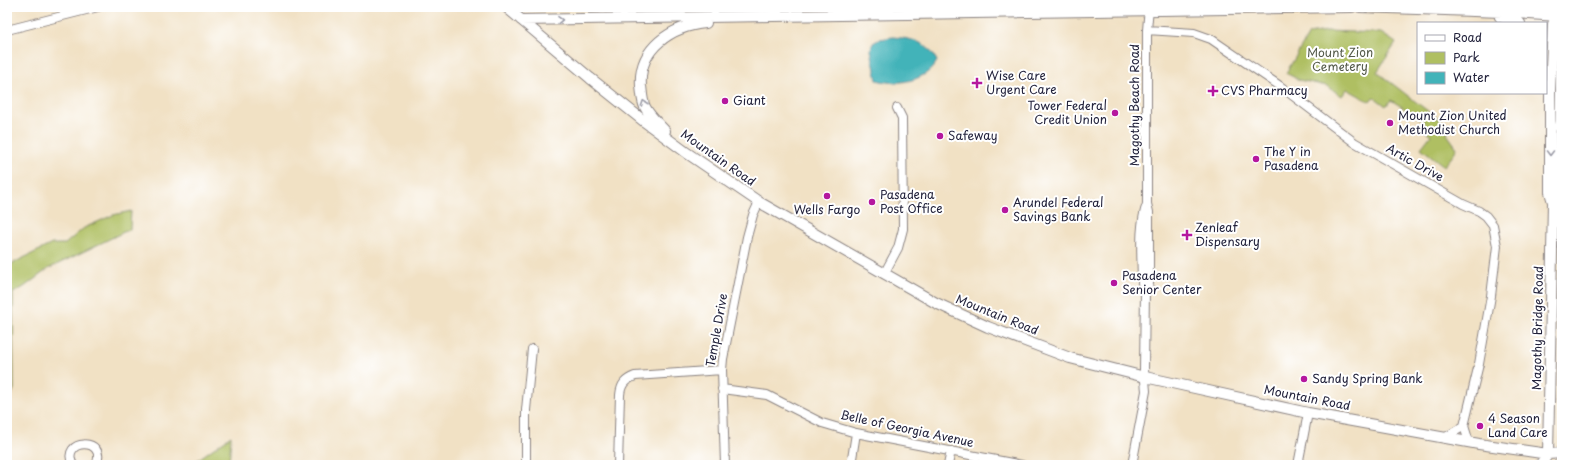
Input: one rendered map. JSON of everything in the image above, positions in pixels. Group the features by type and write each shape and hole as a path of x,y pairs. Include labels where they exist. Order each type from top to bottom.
{"main road":[{"name":"Mountain Road","path":"506,7 645,122 688,154 759,202 936,304 1005,334 1070,358 1145,377 1308,413 1468,442 1548,454 1562,453"},
{"path":"521,20 1148,8 1352,7"},
{"path":"1360,7 1559,13"},
{"path":"1454,10 1500,17 1517,22"},
{"name":"Magothy Bridge Road","path":"1548,454 1553,202 1550,192 1550,90 1553,24 1559,13"},
{"name":"Magothy Bridge Road","path":"1553,202 1558,193 1561,123 1562,24 1559,13"},
{"path":"688,154 652,117 644,106 641,83 642,72 651,50 660,40 672,32 684,27 699,24 781,16"},
{"path":"1547,64 1550,90"},
{"path":"1540,465 1548,454"}],"street":[{"path":"7,30 98,7"},
{"name":"Magothy Beach Road","path":"1132,465 1146,391 1144,370 1145,289 1142,283 1142,236 1144,212 1147,204 1148,8"},
{"name":"Artic Drive","path":"1147,30 1194,33 1210,40 1280,86 1354,142 1486,216 1493,225 1497,253 1491,296 1464,426 1468,442"},
{"path":"884,274 898,248 903,229 902,118 897,108"},
{"name":"Temple Drive","path":"724,465 722,370 740,273 753,215 759,202"},
{"path":"526,465 526,410 532,349"},
{"path":"618,465 620,395 621,386 626,380 635,376 722,370"},
{"name":"Belle of Georgia Avenue","path":"722,390 768,395 822,422 856,433 1022,465"},
{"path":"1298,465 1308,413"},
{"path":"1446,438 1464,426"},
{"path":"851,465 856,433"},
{"path":"73,465 70,458 76,446 89,444 96,450 98,459 96,465"},
{"path":"948,465 951,451"}],"green space":[{"name":"Mount Zion Cemetery","path":"1326,31 1381,33 1396,43 1377,72 1450,128 1447,134 1457,148 1444,166 1421,148 1431,135 1421,127 1424,121 1391,100 1386,106 1374,97 1370,102 1347,89 1342,96 1327,86 1299,80 1286,73 1309,34"},
{"path":"131,211 130,229 48,269 24,287 13,293 14,389 7,406 7,266 52,244 65,244 84,228 113,215"},
{"path":"231,436 229,465 190,465"}],"water":[{"path":"893,37 919,42 929,49 937,61 926,73 911,80 902,82 885,82 877,80 871,50 873,43 880,39"}],"place":[{"name":"Wise Care Urgent Care","path":"977,83"},
{"name":"CVS Pharmacy","path":"1213,91"},
{"name":"Giant","path":"725,101"},
{"name":"Tower Federal Credit Union","path":"1115,113"},
{"name":"Mount Zion United Methodist Church","path":"1390,123"},
{"name":"Safeway","path":"940,136"},
{"name":"The Y in Pasadena","path":"1256,159"},
{"name":"Wells Fargo","path":"827,196"},
{"name":"Pasadena Post Office","path":"872,202"},
{"name":"Arundel Federal Savings Bank","path":"1005,210"},
{"name":"Zenleaf Dispensary","path":"1187,235"},
{"name":"Pasadena Senior Center","path":"1114,283"},
{"name":"Sandy Spring Bank","path":"1304,379"},
{"name":"4 Season Land Care","path":"1480,426"}]}
